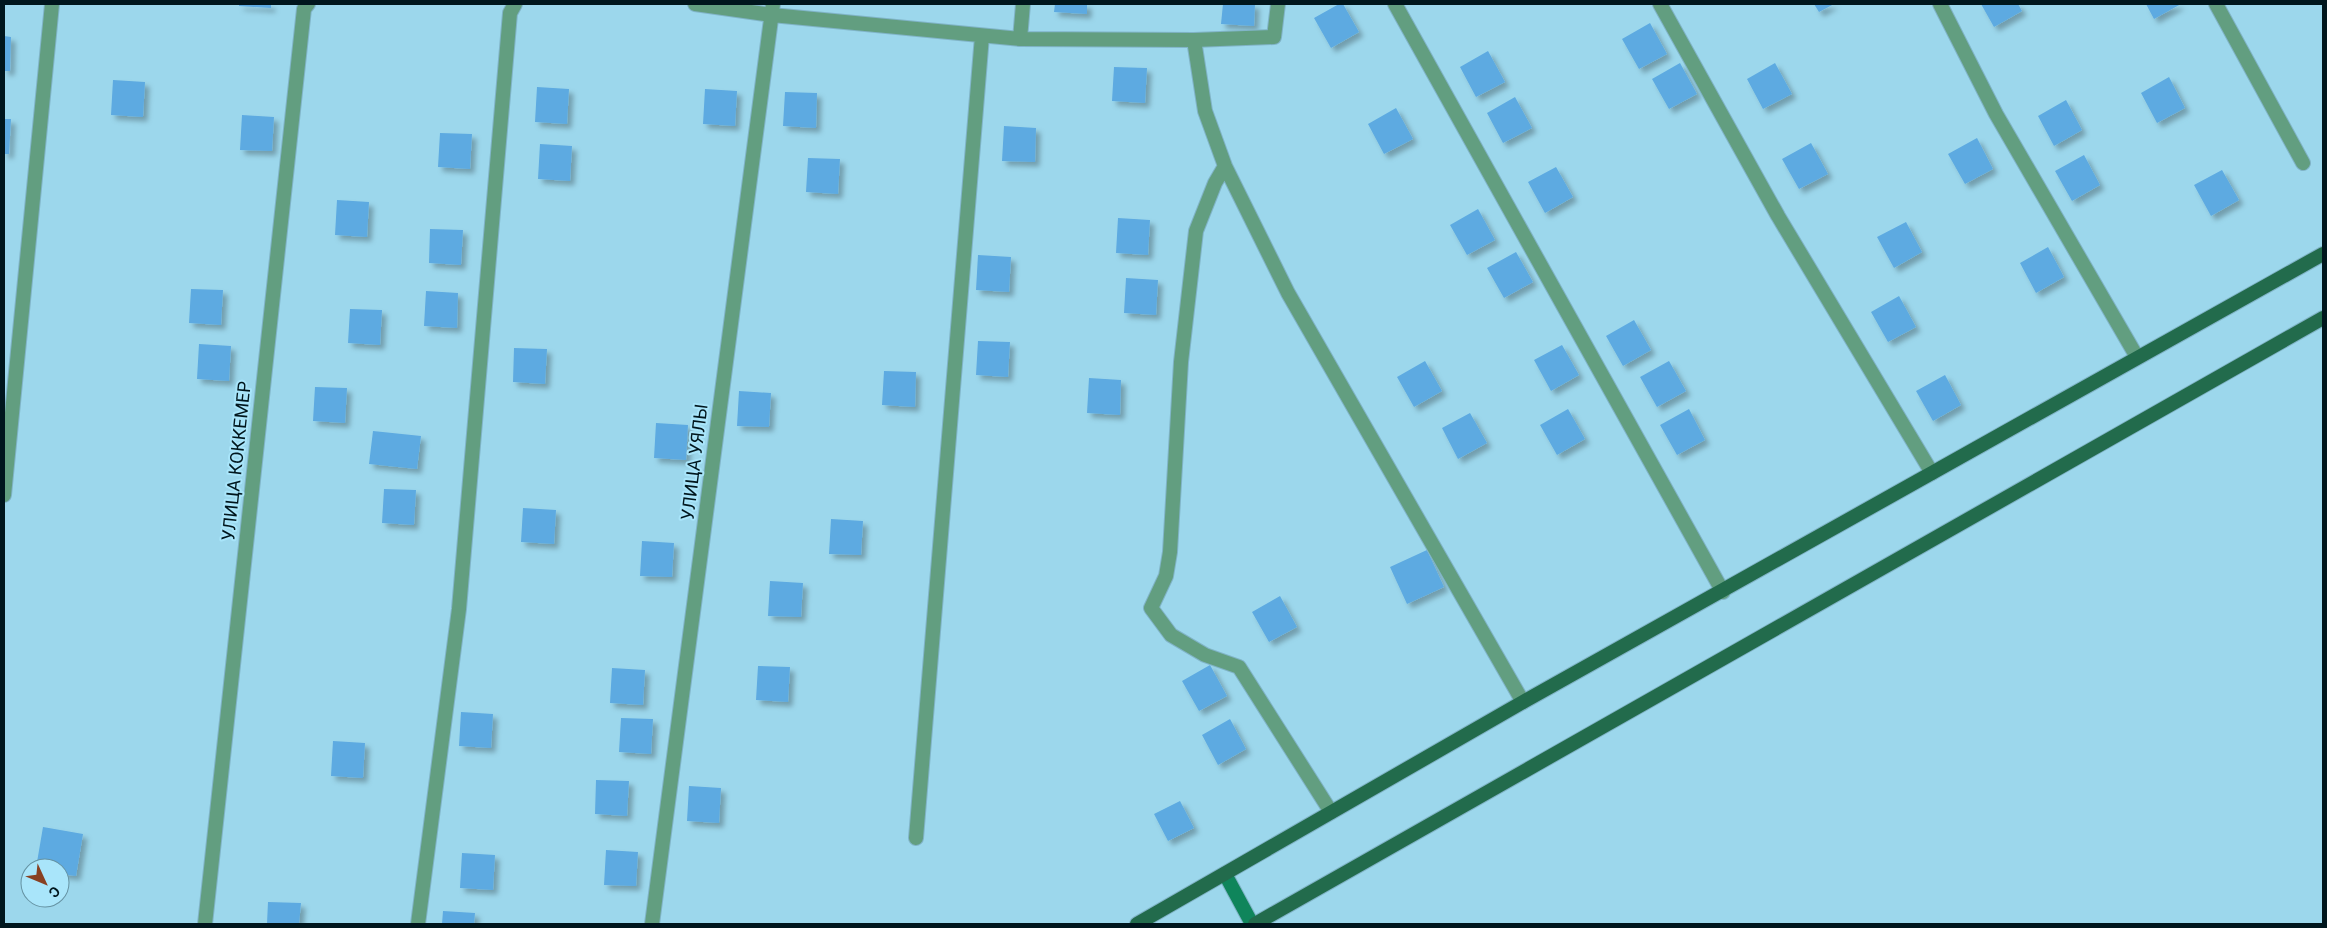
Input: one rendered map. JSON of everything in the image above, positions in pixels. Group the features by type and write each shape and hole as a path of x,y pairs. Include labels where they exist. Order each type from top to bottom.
{"main road":[{"path":"1137,924 1523,702 1723,592 2136,357 2323,254"},
{"path":"1225,874 1253,924 2323,318"}],"street":[{"path":"4,494 52,4"},
{"name":"УЛИЦА КОККЕМЕР","path":"205,924 304,9 308,4"},
{"path":"418,924 459,609 510,12 515,4"},
{"path":"696,4 772,9 982,36 1020,39 1194,40 1274,37 1278,4"},
{"path":"1020,39 1023,4"},
{"path":"1395,4 1723,592"},
{"path":"1660,4 1778,216 1932,473"},
{"path":"1940,4 1996,114 2136,357"},
{"path":"2216,4 2303,163"},
{"name":"УЛИЦА УЯЛЫ","path":"652,924 772,9"},
{"path":"916,838 982,36"},
{"path":"1194,40 1205,111 1225,166 1288,292 1523,702"},
{"path":"1225,166 1215,183 1196,230 1181,362 1170,552 1166,576 1151,608 1171,635 1205,655 1239,668 1331,812"}],"building":[{"path":"239,4 271,4 271,8 239,6"},
{"path":"1055,4 1087,4 1087,14 1054,12"},
{"path":"1223,4 1255,4 1254,26 1221,24"},
{"path":"1339,4 1343,4 1359,32 1331,48 1314,18"},
{"path":"1814,4 1834,4 1819,12"},
{"path":"1981,4 2018,4 2022,11 1994,27"},
{"path":"2146,4 2181,4 2154,19"},
{"path":"1650,23 1667,54 1639,69 1622,39"},
{"path":"4,36 11,37 10,71 4,71"},
{"path":"1488,51 1505,82 1476,97 1460,67"},
{"path":"1680,63 1697,94 1669,109 1652,79"},
{"path":"1775,63 1792,94 1763,109 1747,79"},
{"path":"1114,67 1147,68 1145,103 1112,101"},
{"path":"2169,77 2185,108 2157,123 2141,93"},
{"path":"113,80 145,82 143,117 111,115"},
{"path":"537,87 569,89 567,124 535,122"},
{"path":"705,89 737,91 735,126 703,124"},
{"path":"785,92 817,93 816,128 783,126"},
{"path":"1515,97 1532,128 1503,143 1487,113"},
{"path":"2066,100 2082,130 2054,146 2038,116"},
{"path":"1396,108 1413,139 1384,154 1368,124"},
{"path":"242,115 274,117 272,151 240,150"},
{"path":"4,119 11,119 9,154 4,154"},
{"path":"1004,126 1036,128 1035,162 1002,161"},
{"path":"440,133 472,134 470,169 438,167"},
{"path":"1977,138 1993,169 1965,184 1948,154"},
{"path":"1811,143 1828,174 1799,189 1782,159"},
{"path":"540,144 572,146 570,181 538,179"},
{"path":"2084,155 2100,185 2072,201 2055,171"},
{"path":"808,158 840,159 838,194 806,192"},
{"path":"1556,167 1573,197 1545,213 1528,182"},
{"path":"2222,170 2239,200 2211,216 2194,185"},
{"path":"337,200 369,202 367,237 335,235"},
{"path":"1478,209 1495,240 1467,255 1450,225"},
{"path":"1118,218 1150,220 1148,255 1116,253"},
{"path":"1906,222 1922,252 1894,268 1877,237"},
{"path":"430,229 463,230 461,265 429,263"},
{"path":"2048,247 2064,277 2036,293 2020,263"},
{"path":"1516,252 1533,282 1504,298 1487,268"},
{"path":"978,255 1011,257 1009,292 976,290"},
{"path":"1126,278 1158,280 1156,315 1124,313"},
{"path":"191,289 223,290 221,325 189,323"},
{"path":"426,291 458,293 457,328 424,326"},
{"path":"1899,296 1916,327 1888,342 1871,312"},
{"path":"350,309 382,310 380,345 348,343"},
{"path":"1634,320 1651,350 1623,366 1606,336"},
{"path":"978,341 1010,342 1008,377 976,375"},
{"path":"199,344 231,346 229,381 197,379"},
{"path":"1562,345 1579,375 1551,391 1534,360"},
{"path":"514,348 547,349 545,384 513,382"},
{"path":"1425,361 1442,391 1414,407 1397,377"},
{"path":"1669,361 1686,391 1657,407 1640,377"},
{"path":"884,371 916,372 915,407 882,405"},
{"path":"1945,375 1961,405 1933,421 1916,391"},
{"path":"1089,378 1121,380 1120,415 1087,413"},
{"path":"315,387 347,388 345,423 313,421"},
{"path":"739,391 771,393 769,427 737,426"},
{"path":"1568,409 1585,439 1557,455 1540,425"},
{"path":"1689,409 1705,440 1677,455 1660,425"},
{"path":"1470,413 1487,443 1458,459 1442,428"},
{"path":"656,423 688,425 686,460 654,458"},
{"path":"373,431 421,436 417,469 369,464"},
{"path":"384,489 416,490 414,525 382,523"},
{"path":"523,508 556,510 554,544 521,542"},
{"path":"831,519 863,521 861,555 829,554"},
{"path":"642,541 674,543 672,577 640,576"},
{"path":"1427,550 1444,587 1407,604 1390,567"},
{"path":"770,581 803,583 801,617 768,616"},
{"path":"1280,596 1297,627 1269,642 1252,612"},
{"path":"1210,665 1227,696 1199,711 1182,681"},
{"path":"758,666 790,667 788,702 756,700"},
{"path":"612,668 645,670 643,705 610,703"},
{"path":"461,712 493,714 491,748 459,746"},
{"path":"621,718 653,719 651,754 619,752"},
{"path":"1230,719 1246,749 1218,765 1202,735"},
{"path":"333,741 365,743 363,778 331,776"},
{"path":"596,780 629,781 627,816 595,814"},
{"path":"689,786 721,788 719,823 687,821"},
{"path":"1180,801 1194,828 1168,841 1154,814"},
{"path":"43,827 83,834 76,876 70,875 70,858 38,858"},
{"path":"606,850 638,852 636,886 604,885"},
{"path":"462,853 495,855 493,890 460,888"},
{"path":"268,902 301,903 299,924 267,924"},
{"path":"443,911 475,913 474,924 442,924"}]}
